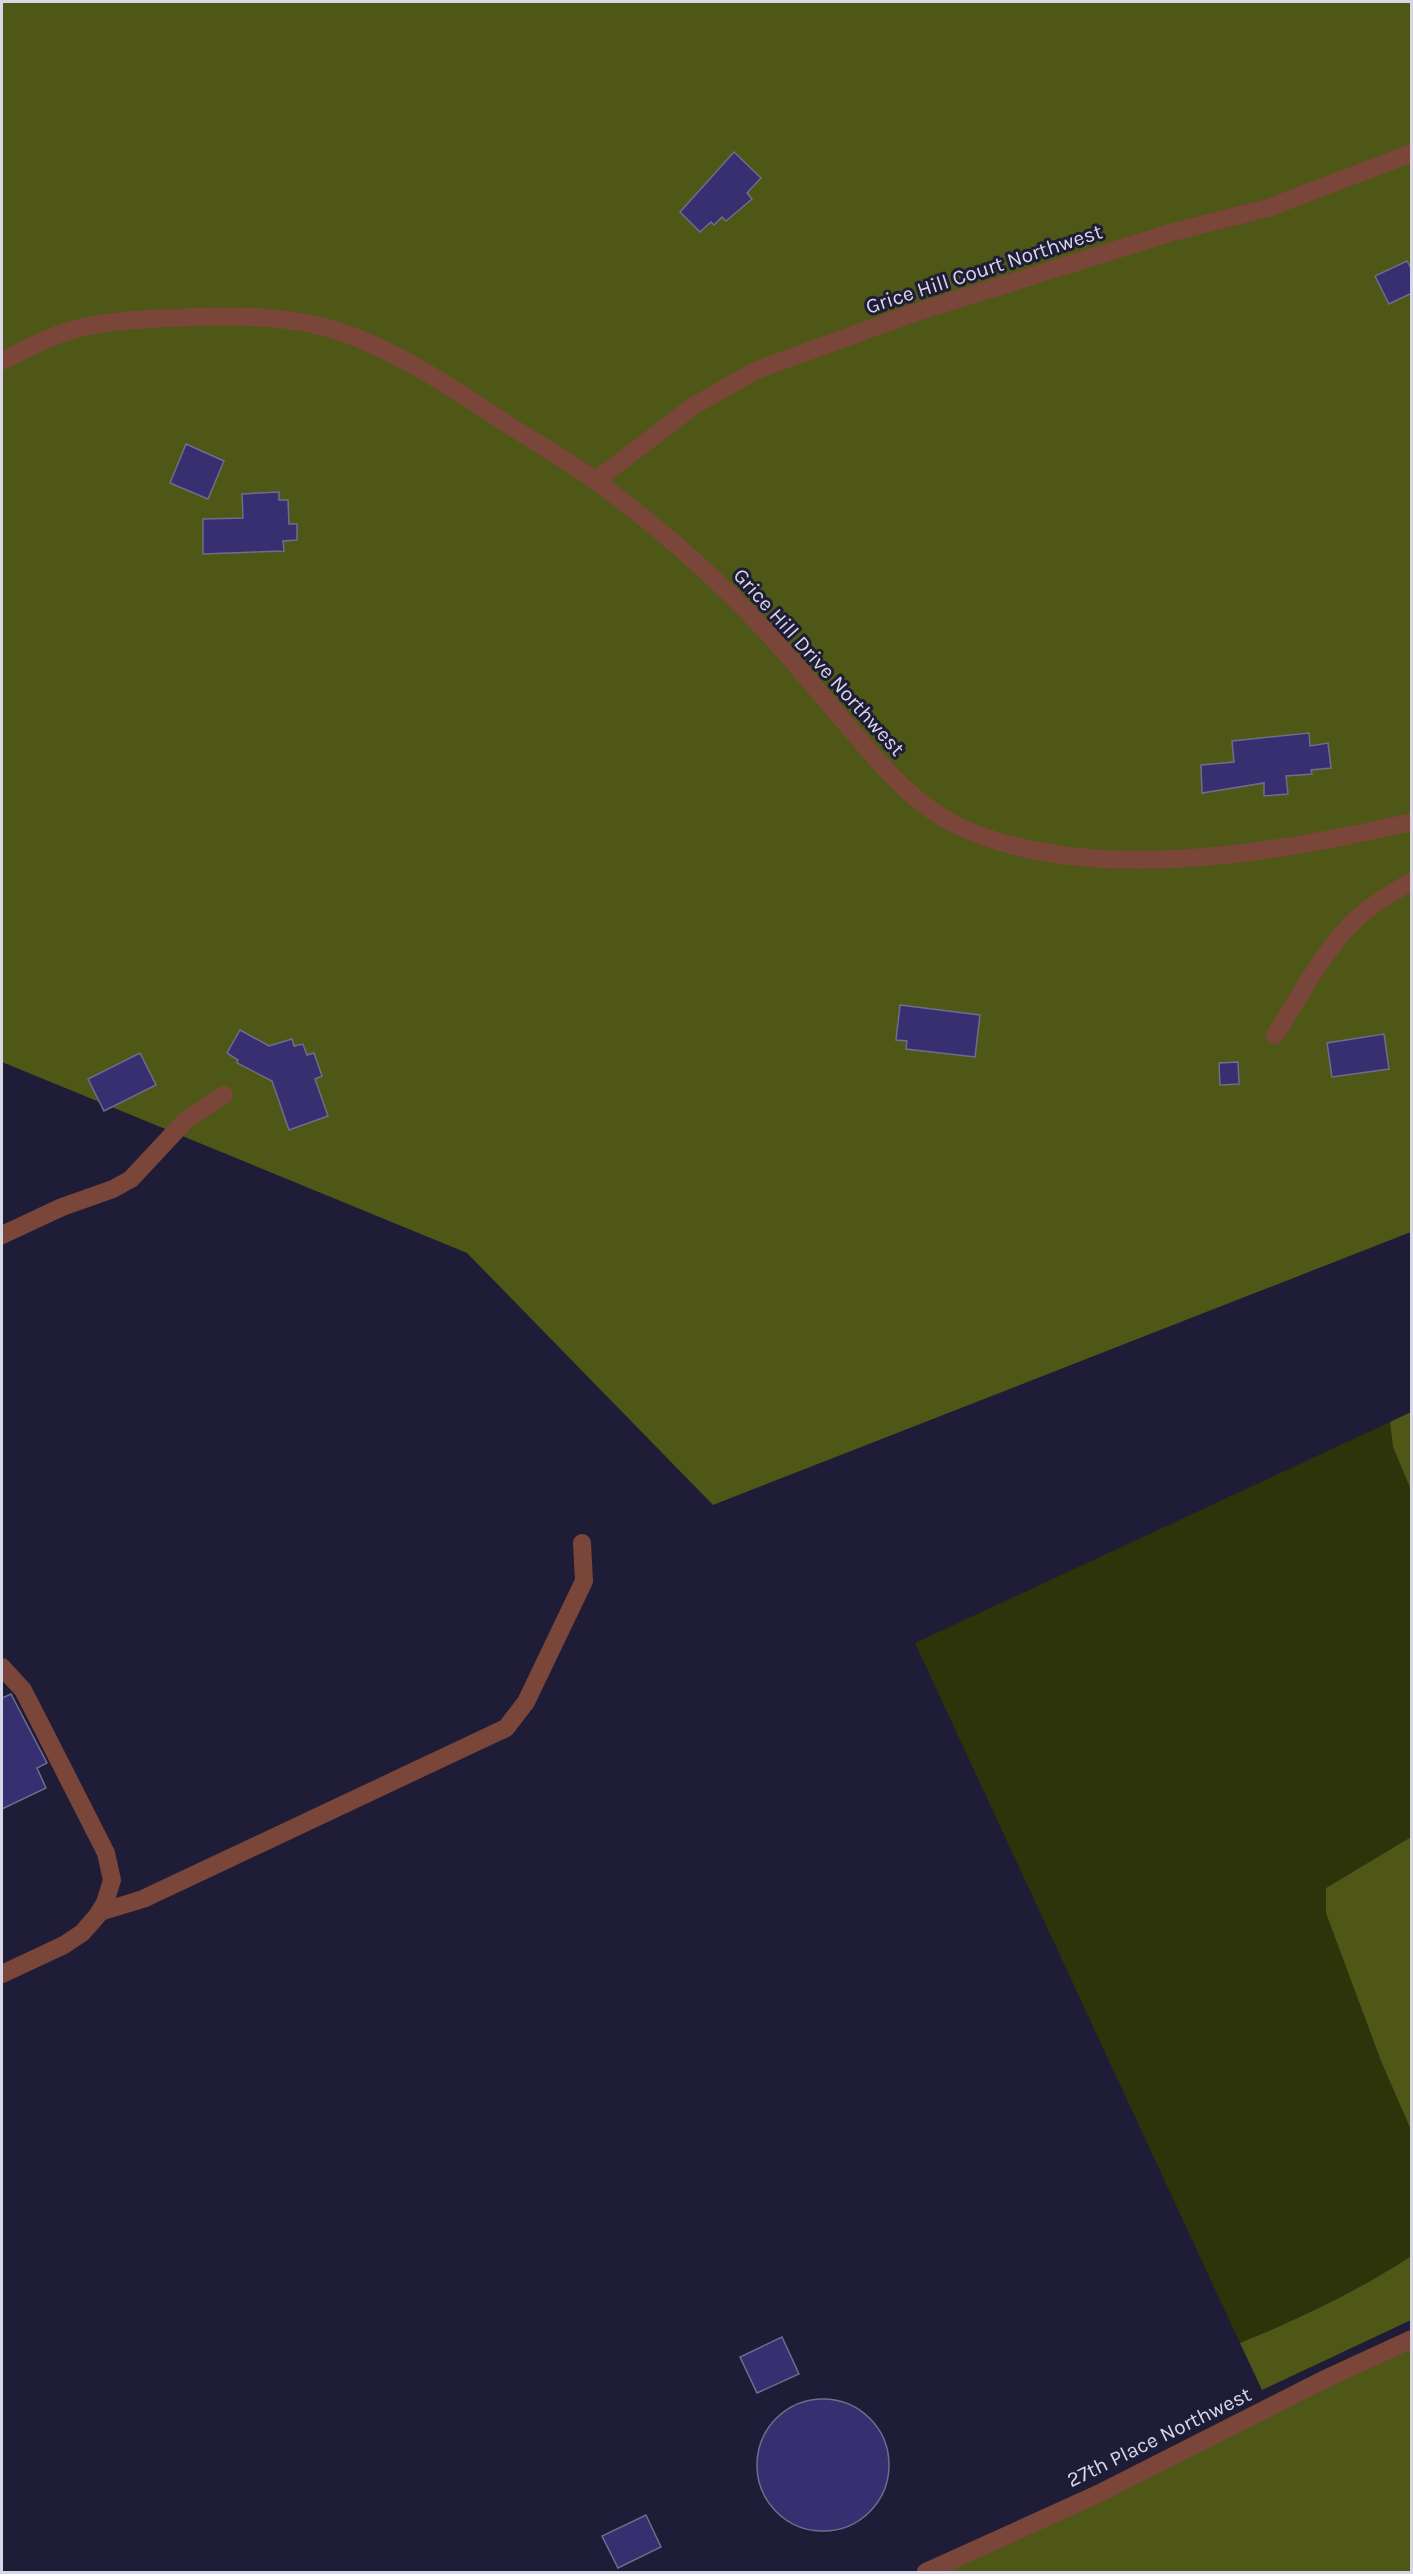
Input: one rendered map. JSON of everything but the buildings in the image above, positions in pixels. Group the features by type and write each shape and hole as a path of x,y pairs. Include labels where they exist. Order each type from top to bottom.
{"street":[{"name":"Grice Hill Court Northwest","path":"596,481 695,405 757,370 924,310 1173,232 1268,208 1412,153"},
{"name":"Grice Hill Drive Northwest","path":"2,361 55,336 80,328 137,319 241,315 288,319 351,336 396,355 596,481 679,546 788,654 890,775 911,796 932,812 985,837 1039,853 1095,858 1168,859 1225,855 1299,844 1412,822"},
{"path":"1275,1035 1330,950 1350,925 1377,902 1412,881"},
{"path":"2,1235 62,1207 113,1189 131,1179 186,1120 224,1095"},
{"path":"100,1911 143,1899 506,1728 526,1702 584,1581 582,1543"},
{"path":"2,1667 23,1690 106,1853 112,1880 100,1911 82,1933 64,1945 2,1974"},
{"name":"27th Place Northwest","path":"926,2572 1098,2494 1323,2380 1412,2339"}],"green space":[{"path":"2,2 1411,2 1411,1232 713,1505 467,1253 2,1062"},
{"path":"1411,1412 1411,1490 1393,1447 1390,1422"},
{"path":"1390,1422 1393,1447 1411,1490 1411,1837 1326,1888 1326,1912 1381,2061 1411,2130 1411,2256 1328,2304 1240,2343 915,1643"},
{"path":"1411,1837 1411,2130 1381,2061 1326,1913 1326,1888"},
{"path":"1411,2256 1411,2320 1262,2390 1240,2343 1328,2304"},
{"path":"1411,2343 1411,2572 916,2572"}]}
